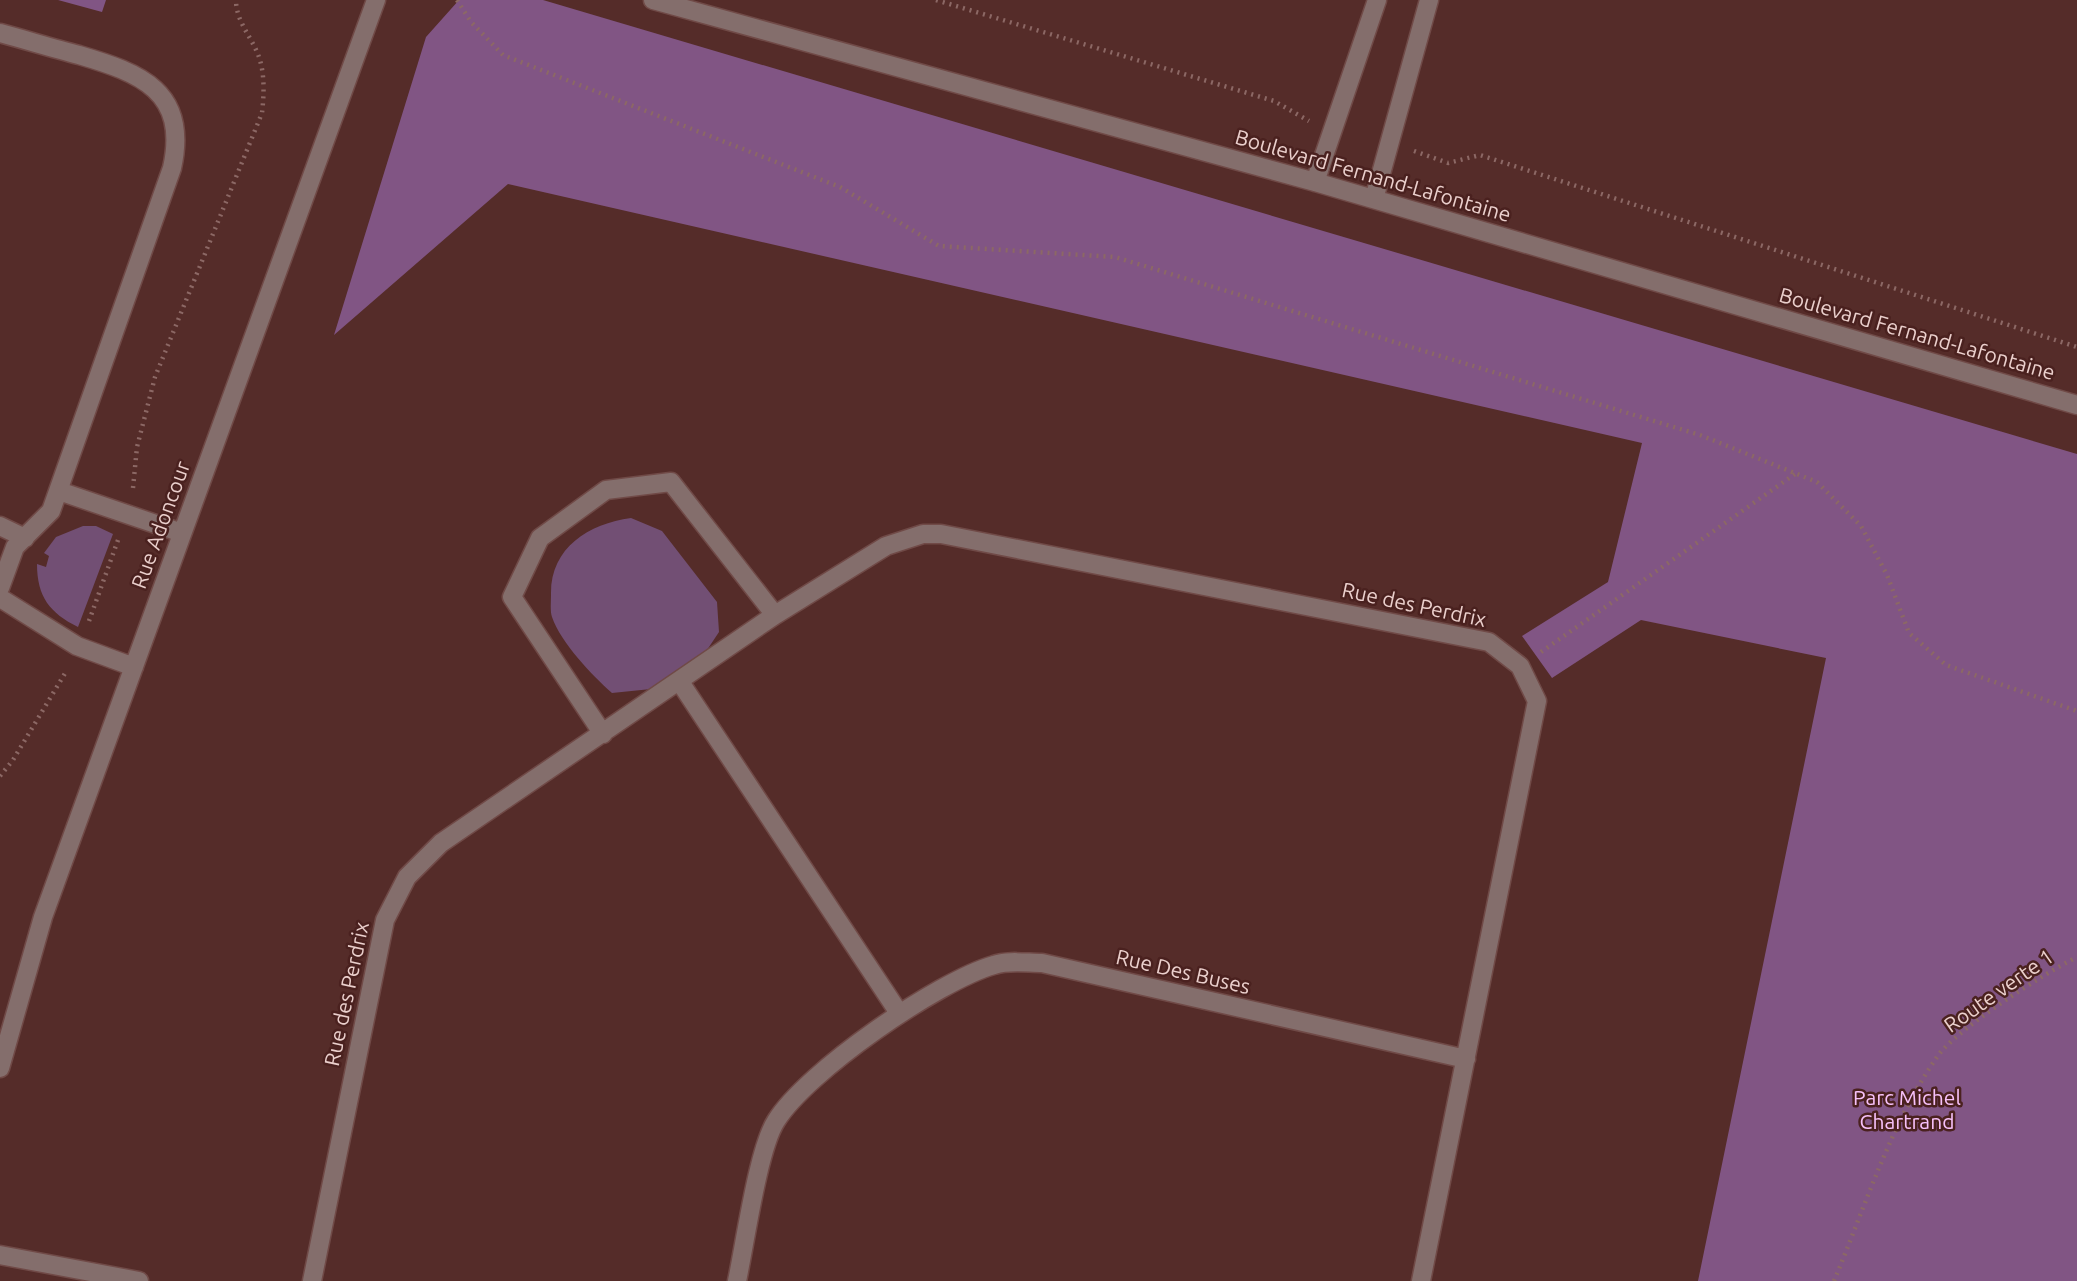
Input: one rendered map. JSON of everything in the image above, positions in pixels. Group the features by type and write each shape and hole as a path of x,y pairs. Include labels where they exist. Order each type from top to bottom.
{"street":[{"name":"Rue Adoncour","path":"0,1068 43,917 376,0"},
{"name":"Boulevard Fernand-Lafontaine","path":"653,0 1315,182 2077,405"},
{"path":"1315,182 1377,0"},
{"path":"1374,199 1429,0"},
{"path":"0,33 119,67 143,79 163,99 170,113 177,142 173,168 59,491 46,519 24,538 9,559 0,588"},
{"path":"603,734 512,597 540,538 606,490 671,482 775,615"},
{"path":"59,491 182,533"},
{"path":"0,526 24,538"},
{"name":"Rue des Perdrix","path":"312,1281 385,920 407,877 441,843 775,615 886,546 923,534 941,534 1489,642 1520,666 1536,701 1422,1281"},
{"path":"0,598 77,646 134,667"},
{"path":"680,682 899,1013"},
{"name":"Rue Des Buses","path":"737,1281 774,1122 799,1092 899,1013 964,975 986,967 997,964 1042,963 1466,1059"},
{"path":"0,1255 139,1281"}],"path":[{"name":"Rue Adoncour","path":"133,493 137,447 155,377 262,113 264,89 259,58 236,12 236,0"},
{"path":"457,0 471,22 503,55 840,187 939,246 1115,257 1700,435 1817,482 1861,526 1886,575 1909,633 1918,641 1946,665 2077,711"},
{"path":"936,0 1274,101 1308,121 1333,130"},
{"path":"1390,143 1448,163 1480,155 2077,347"},
{"path":"1520,666 1795,474"},
{"name":"Rue Adoncour","path":"86,628 119,537"},
{"path":"0,776 13,760 69,667"},
{"name":"Route verte 1","path":"1834,1281 1905,1114 1938,1055 1965,1029 2077,957"}],"shaded area":[{"path":"631,518 662,531 717,602 719,632 705,653 651,689 612,693 578,658 556,627 551,612 552,578 557,564 574,541 600,526"},
{"path":"83,526 96,526 113,534 78,627 60,616 47,603 39,586 37,564 46,567 49,556 44,553 56,537"}],"green space":[{"path":"58,0 106,0 102,12"},
{"name":"Parc Michel Chartrand","path":"459,0 543,0 2077,454 2077,1281 1698,1281 1826,658 1641,620 1552,678 1522,636 1608,582 1642,443 508,184 334,335 426,37"}]}
